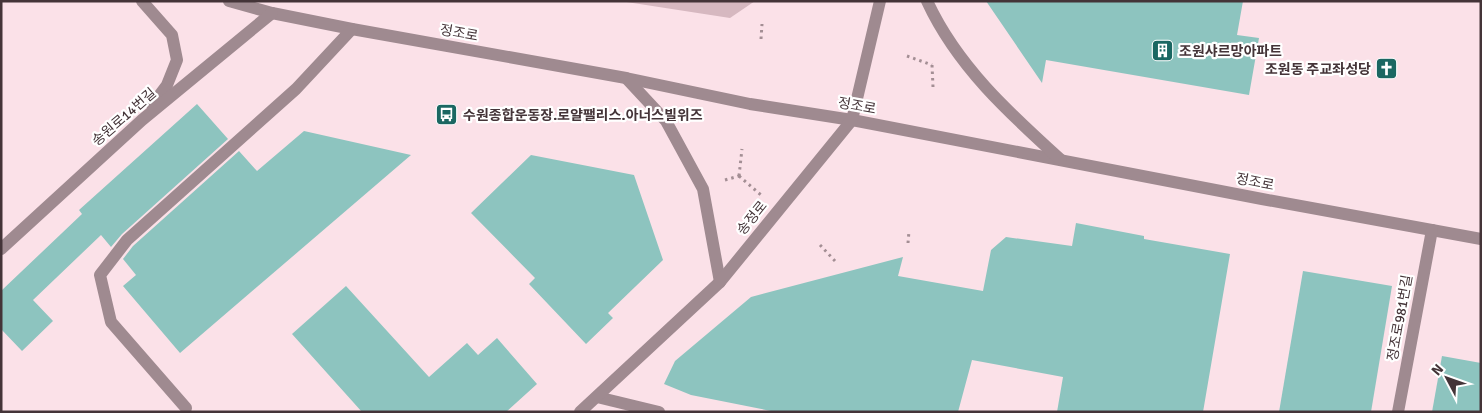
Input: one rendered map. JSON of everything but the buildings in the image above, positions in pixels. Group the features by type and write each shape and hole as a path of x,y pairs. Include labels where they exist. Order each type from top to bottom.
{"street":[{"path":"142,1 172,35 177,60 167,85 142,120"},
{"name":"정조로","path":"229,1 272,14 626,78 750,104 852,120 1481,239"},
{"name":"송정로","path":"580,412 720,282 852,120 880,1"},
{"path":"927,1 934,18 964,64 1004,109 1061,160"},
{"name":"송원로14번길","path":"1,250 142,120 272,14"},
{"path":"186,408 111,322 100,275 127,240 296,89 352,29"},
{"path":"626,78 666,121 702,189 720,282"},
{"name":"정조로981번길","path":"1398,412 1432,230"},
{"path":"597,397 659,412"}],"path":[{"path":"761,39 762,24"},
{"path":"907,56 932,65 933,87"},
{"path":"742,149 739,176 765,199"},
{"path":"908,243 909,231"},
{"path":"820,245 835,261"}],"shaded area":[{"path":"620,1 755,1 730,18"}],"place":[{"name":"조원샤르망아파트","path":"1163,51"},
{"name":"조원동 주교좌성당","path":"1387,69"},
{"name":"수원종합운동장.로얄팰리스.아너스빌위즈","path":"447,115"}]}
